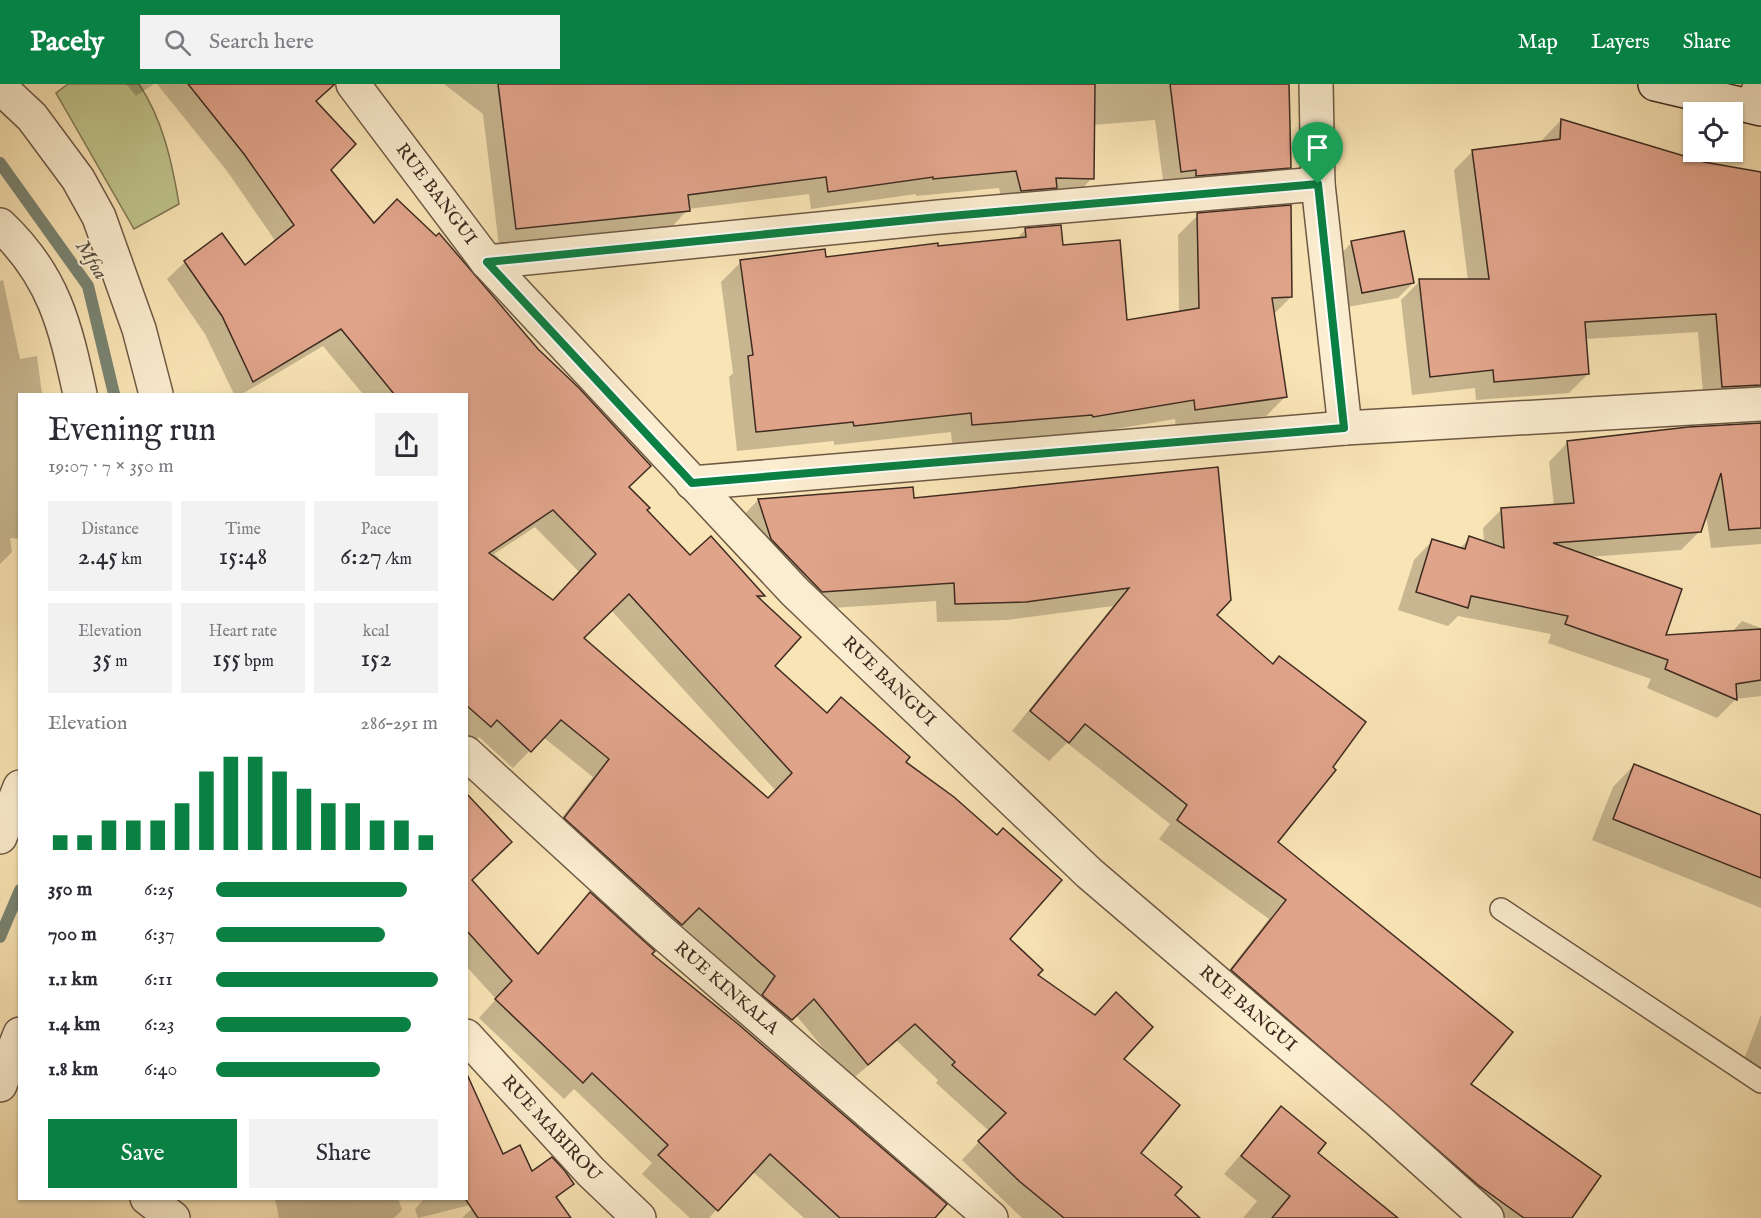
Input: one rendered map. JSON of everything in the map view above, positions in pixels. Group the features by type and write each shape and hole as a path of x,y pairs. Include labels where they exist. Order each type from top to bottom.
{"street":[{"name":"RUE BANGUI","path":"353,84 487,262 794,591 1089,873 1379,1121 1487,1218"},
{"path":"1316,84 1318,184 1344,428"},
{"path":"1655,84 1754,99"},
{"path":"0,87 32,117 78,179 99,217 139,329 156,393"},
{"path":"487,262 939,217 1318,184"},
{"path":"0,225 23,246 53,295 80,393"},
{"path":"692,483 1344,428 1761,404"},
{"name":"RUE KINKALA","path":"468,755 658,929 991,1218"},
{"path":"0,837 18,792"},
{"name":"RUE MABIROU","path":"468,1038 591,1172 639,1218"},
{"path":"9,1079 18,1042"},
{"path":"150,1200 173,1218"}],"lane":[{"path":"1501,909 1761,1082"}],"green space":[{"path":"68,84 139,84 154,112 165,142 179,204 134,229 56,93"}],"building":[{"path":"188,84 335,84 316,101 356,144 331,170 374,223 397,199 436,236 439,233 538,349 579,388 651,466 629,487 650,508 647,510 690,555 711,536 765,596 757,596 801,637 775,666 827,713 841,697 910,757 906,762 954,797 997,835 1003,828 1062,880 1010,939 1043,970 1038,975 1095,1015 1116,992 1153,1027 1124,1059 1180,1105 1141,1153 1182,1187 1175,1195 1200,1218 1064,1218 1019,1181 978,1141 1006,1113 952,1065 955,1062 915,1024 868,1065 814,999 792,1020 762,995 775,976 699,908 682,925 564,818 609,759 561,720 531,752 497,720 491,727 468,707 468,393 393,393 341,329 253,382 222,316 184,261 222,233 245,265 294,225 244,154","holes":["553,510 596,554 553,600 489,553","629,594 792,773 768,798 584,638"]},
{"path":"498,84 1095,84 1094,179 1056,178 1057,188 1021,191 1016,171 933,179 933,177 828,192 826,177 688,195 690,211 516,229"},
{"path":"1170,84 1289,84 1291,168 1196,176 1196,170 1181,172"},
{"path":"1561,119 1683,156 1683,162 1704,162 1761,172 1761,385 1722,387 1716,314 1585,322 1589,374 1494,382 1493,370 1430,377 1419,279 1489,279 1472,150 1560,139"},
{"path":"1291,205 1292,297 1272,298 1287,397 1195,410 1194,400 1093,417 1092,415 972,425 971,413 854,426 853,422 756,432 748,356 753,355 740,260 825,249 826,257 938,243 938,246 1026,237 1025,228 1061,225 1063,245 1120,240 1127,320 1199,308 1197,213"},
{"path":"1404,231 1414,283 1362,293 1351,241"},
{"path":"1761,423 1761,528 1729,530 1721,473 1701,532 1553,543 1682,589 1666,635 1761,629 1761,680 1736,684 1737,700 1665,669 1668,660 1565,624 1568,616 1471,596 1468,608 1416,592 1432,539 1465,549 1469,536 1504,548 1501,508 1574,503 1567,441 1688,427"},
{"path":"1218,467 1231,600 1217,615 1273,664 1279,656 1366,722 1333,767 1336,770 1278,842 1513,1032 1471,1084 1601,1176 1572,1218 1524,1218 1478,1185 1231,970 1286,900 1177,820 1187,805 1085,724 1069,743 1030,711 1129,588 1026,602 955,604 954,583 822,592 771,539 758,499 913,487 914,498"},
{"path":"1634,764 1761,815 1761,878 1613,819"},
{"path":"468,795 512,842 472,880 538,954 590,892 655,951 652,954 738,1024 947,1204 935,1218 840,1218 770,1154 718,1211 658,1155 668,1145 592,1073 583,1083 495,999 512,981 468,932"},
{"path":"468,1076 503,1154 520,1145 532,1171 552,1157 574,1184 556,1197 571,1218 478,1218 466,1200 468,1200"},
{"path":"1281,1106 1326,1143 1318,1153 1398,1218 1272,1218 1290,1196 1241,1156"}],"waterway":[{"name":"Mfoa","path":"0,163 88,286 114,393"},
{"name":"Mfoa","path":"0,937 18,895"}],"route":[{"path":"1318,184 1344,428 692,483 487,262 939,217 1318,184"}]}
